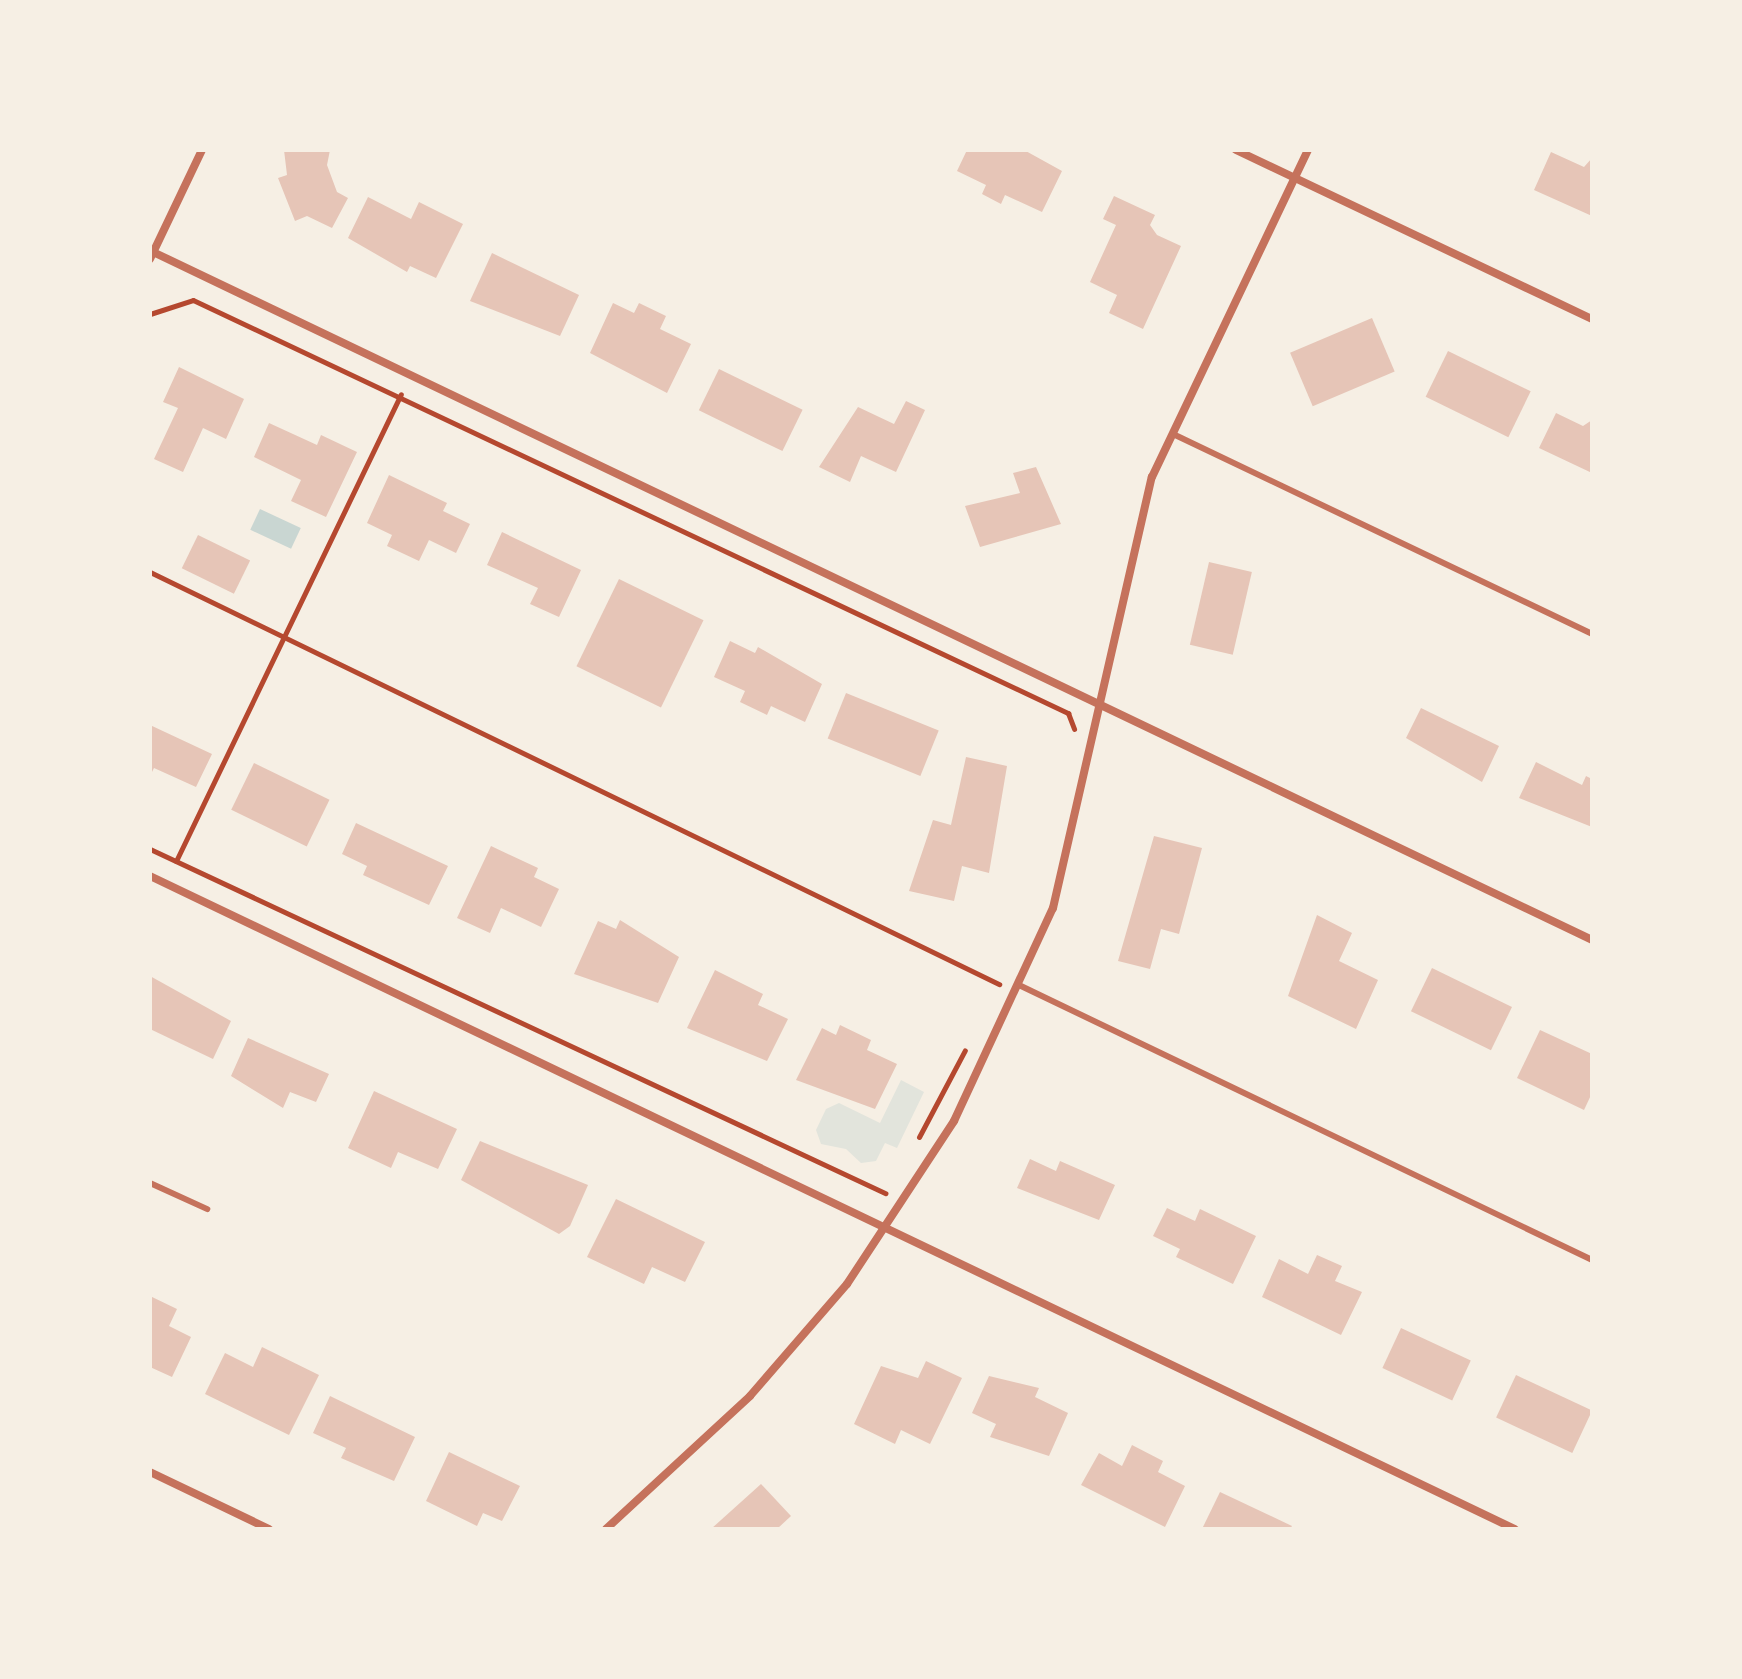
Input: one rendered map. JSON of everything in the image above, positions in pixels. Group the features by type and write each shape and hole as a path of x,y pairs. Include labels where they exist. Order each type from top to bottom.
{"street":[{"path":"202,150 152,255 1592,940"},
{"path":"1236,150 1592,319"},
{"path":"606,1529 750,1396 888,1228 954,1121 1019,989 1053,908 1104,708 1152,477 1308,150"},
{"path":"150,876 1515,1529"},
{"path":"150,1472 269,1529"}],"lane":[{"path":"1173,434 1592,634"},
{"path":"1019,989 1592,1260"},
{"path":"150,1183 207,1209"}],"path":[{"path":"150,314 193,300 1068,713 1076,739"},
{"path":"165,884 410,376"},
{"path":"150,572 998,983 1019,989"},
{"path":"150,849 883,1193 894,1182"},
{"path":"991,996 1004,969"},
{"path":"914,1147 972,1036"}],"shaded area":[{"path":"260,509 301,528 291,549 250,530"},
{"path":"901,1080 924,1092 897,1148 885,1143 876,1161 861,1163 846,1149 821,1144 816,1130 826,1109 839,1103 880,1123"}],"building":[{"path":"284,150 330,150 327,165 337,192 348,198 332,228 307,216 295,221 278,178 287,175"},
{"path":"967,150 1024,150 1062,171 1042,212 1005,195 1001,204 982,194 986,185 957,171"},
{"path":"1551,152 1584,167 1592,158 1592,216 1534,190"},
{"path":"1114,196 1155,215 1150,225 1157,235 1181,246 1143,329 1109,313 1117,295 1090,282 1116,225 1103,219"},
{"path":"368,197 411,219 419,202 463,224 436,278 410,266 407,272 348,238"},
{"path":"492,253 579,295 560,336 470,301"},
{"path":"613,303 634,313 639,303 666,316 660,329 691,344 667,393 590,353"},
{"path":"1372,318 1395,371 1313,406 1290,353"},
{"path":"1448,351 1531,391 1508,437 1426,397"},
{"path":"179,367 244,399 226,439 203,428 183,472 154,459 178,408 163,402"},
{"path":"719,369 803,410 782,451 699,410"},
{"path":"906,401 925,410 896,472 861,456 850,482 819,467 858,407 894,424"},
{"path":"1556,413 1583,426 1592,420 1592,473 1539,448"},
{"path":"269,423 317,445 321,435 357,452 326,517 291,501 301,480 254,457"},
{"path":"1036,467 1061,524 980,547 965,506 1020,493 1013,473"},
{"path":"389,475 447,503 443,511 470,524 456,553 429,540 419,561 387,546 392,535 367,523"},
{"path":"502,532 581,570 559,617 530,604 538,588 487,565"},
{"path":"198,535 250,560 234,594 182,568"},
{"path":"1209,562 1252,572 1233,655 1190,645"},
{"path":"619,579 703,620 661,707 576,666"},
{"path":"730,641 755,653 758,647 822,684 805,722 771,706 767,715 740,702 745,691 714,677"},
{"path":"846,693 939,730 920,776 828,738"},
{"path":"1421,708 1499,746 1482,782 1406,738"},
{"path":"150,725 212,754 196,787 154,768 150,776"},
{"path":"966,757 1007,766 989,873 962,866 954,901 909,891 933,820 951,825"},
{"path":"1536,762 1582,785 1586,776 1592,779 1592,827 1519,798"},
{"path":"254,763 329,800 307,847 231,810"},
{"path":"356,823 448,866 429,905 363,875 367,866 342,854"},
{"path":"1154,836 1202,848 1179,934 1161,929 1150,969 1118,961"},
{"path":"491,846 538,868 534,877 559,889 541,927 501,908 490,933 457,918"},
{"path":"1317,915 1352,933 1339,961 1378,980 1356,1029 1288,996"},
{"path":"620,920 679,957 658,1003 574,974 598,921 616,929"},
{"path":"1432,968 1512,1007 1491,1050 1411,1011"},
{"path":"715,970 763,994 758,1005 788,1019 767,1061 687,1028"},
{"path":"150,976 231,1021 213,1059 150,1029"},
{"path":"840,1025 871,1040 867,1050 897,1064 875,1109 796,1080 822,1028 836,1035"},
{"path":"1540,1030 1592,1054 1592,1093 1584,1110 1517,1078"},
{"path":"248,1038 329,1074 316,1102 290,1092 283,1108 231,1076"},
{"path":"374,1091 457,1129 438,1169 398,1152 391,1168 348,1148"},
{"path":"480,1141 588,1185 570,1226 559,1234 461,1180"},
{"path":"1030,1159 1056,1171 1060,1161 1115,1185 1099,1220 1017,1188"},
{"path":"616,1199 705,1242 685,1282 652,1267 644,1284 587,1257"},
{"path":"1167,1208 1195,1221 1200,1209 1256,1236 1233,1284 1176,1257 1180,1249 1153,1236"},
{"path":"1317,1255 1342,1266 1335,1281 1362,1292 1341,1335 1262,1297 1279,1259 1308,1274"},
{"path":"150,1296 177,1309 169,1326 191,1337 172,1377 150,1367"},
{"path":"1401,1328 1471,1361 1452,1400 1382,1368"},
{"path":"262,1347 319,1375 289,1435 205,1394 225,1353 253,1367"},
{"path":"926,1361 962,1378 930,1444 901,1430 895,1444 854,1424 881,1366 918,1378"},
{"path":"1516,1375 1592,1410 1572,1453 1496,1418"},
{"path":"989,1376 1039,1388 1035,1397 1068,1413 1049,1456 990,1437 996,1424 972,1413"},
{"path":"330,1396 415,1437 394,1481 341,1458 346,1448 313,1433"},
{"path":"1132,1445 1163,1461 1158,1472 1185,1486 1165,1527 1081,1485 1099,1453 1122,1466"},
{"path":"449,1452 520,1486 502,1521 483,1513 477,1526 426,1501"},
{"path":"761,1484 791,1516 777,1529 711,1529"},
{"path":"1220,1492 1292,1526 1290,1529 1202,1529"}]}
